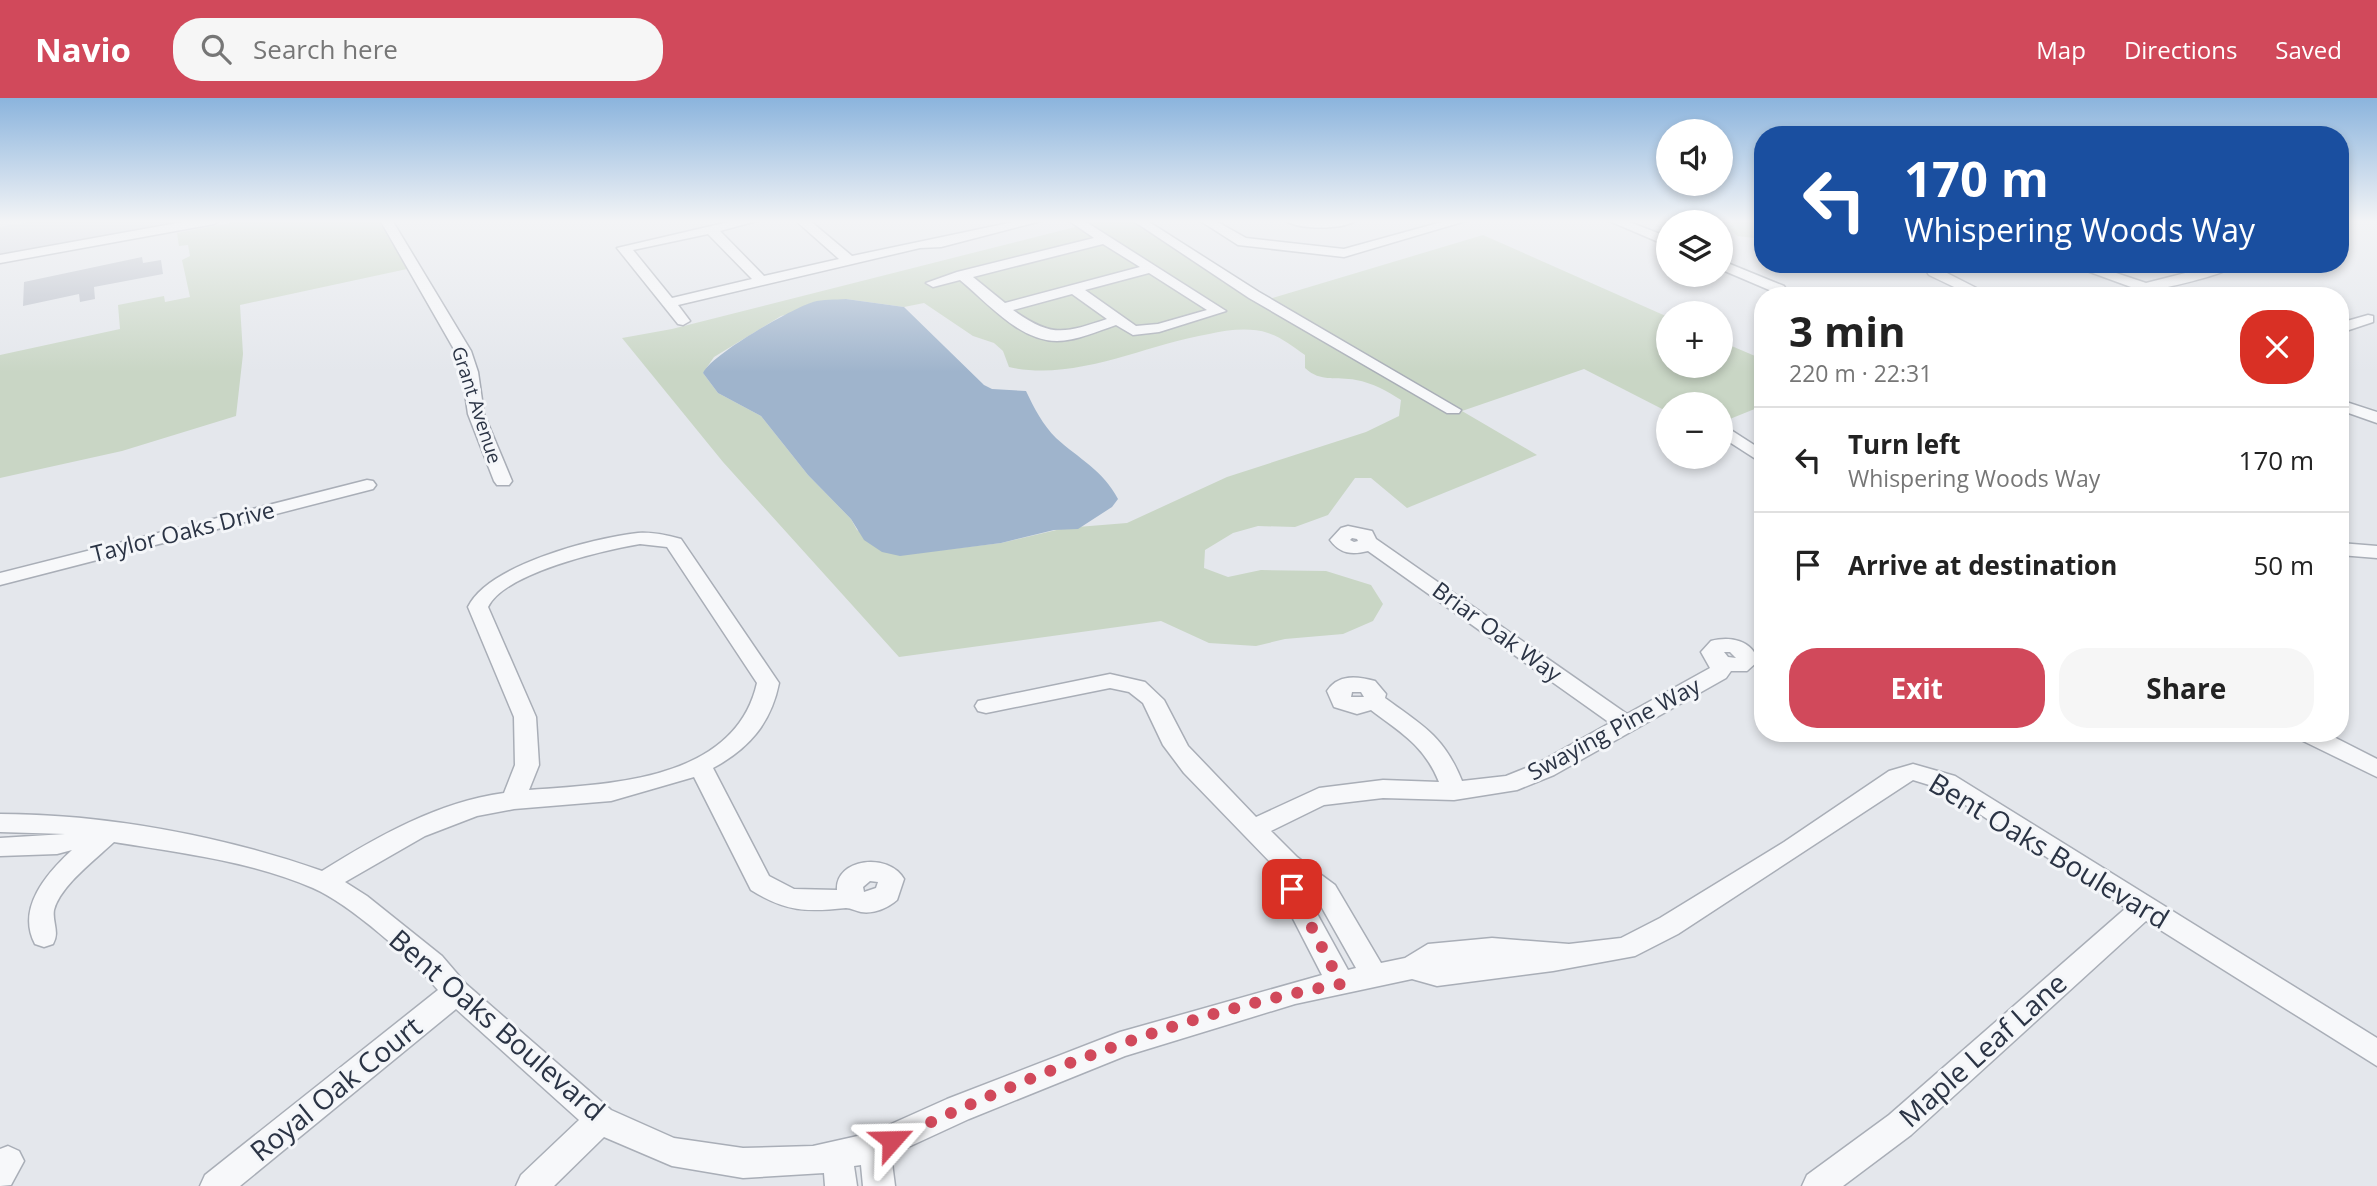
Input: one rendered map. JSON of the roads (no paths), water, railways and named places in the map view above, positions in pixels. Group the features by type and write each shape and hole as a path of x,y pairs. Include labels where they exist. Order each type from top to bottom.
{"street":[{"name":"Grant Avenue","path":"416,271 463,351 470,372 477,414 503,481"},
{"path":"642,271 682,321"},
{"path":"751,271 761,281"},
{"path":"668,303 804,271"},
{"path":"933,283 979,271"},
{"path":"1004,308 1142,271"},
{"path":"1074,289 1133,331 1159,328 1219,311 1156,271"},
{"path":"1217,271 1453,411"},
{"path":"1736,271 1774,287"},
{"path":"1936,273 1966,287"},
{"path":"2102,273 2145,287 2212,273"},
{"path":"962,275 1037,334 1059,337 1118,320"},
{"path":"2349,324 2368,319"},
{"path":"2349,408 2377,418"},
{"path":"1733,436 1754,453"},
{"path":"1733,447 1754,454"},
{"name":"Taylor Oaks Drive","path":"0,579 367,485"},
{"path":"325,883 414,827 514,798 582,796 629,789 727,752 748,730 764,706 768,683 674,543 655,537 624,541 510,577 481,598 478,607 525,717 527,765 514,798"},
{"name":"Briar Oak Way","path":"1368,542 1626,724"},
{"path":"2349,550 2377,552"},
{"name":"Swaying Pine Way","path":"1254,829 1320,797 1383,789 1454,792 1509,784 1546,769 1718,673 1725,664"},
{"path":"986,706 1110,681 1128,683 1143,690 1153,700 1177,750 1288,864 1326,892 1374,975"},
{"path":"1374,701 1427,741 1440,756 1454,792"},
{"path":"2324,742 2377,769"},
{"path":"699,764 760,883 774,892 823,904 851,897"},
{"name":"Bent Oaks Boulevard","path":"0,823 55,823 110,831 263,860 325,883 358,903 432,964 456,992 600,1120 671,1152 743,1163 813,1161 839,1171 874,1147 958,1109 1120,1045 1230,1009 1294,992 1412,968 1428,955 1492,949 1569,955 1625,948 1669,926 1793,849 1897,777 1913,772 1947,782 2377,1053"},
{"path":"44,936 41,910 63,874 110,831"},
{"name":"Bent Oaks Boulevard","path":"0,847 57,845 110,831"},
{"path":"1288,864 1283,874 1341,984"},
{"name":"Maple Leaf Lane","path":"1818,1186 1900,1125 2144,907"},
{"name":"Royal Oak Court","path":"216,1186 456,992"},
{"path":"531,1186 600,1120"},
{"path":"874,1147 879,1186"}],"water":[{"path":"846,299 904,307 984,385 992,389 1026,391 1051,433 1098,472 1112,489 1118,499 1112,507 1078,529 1054,530 1001,543 900,556 882,552 864,540 851,519 808,475 761,416 718,393 703,373 736,344 788,313 817,301"}]}
